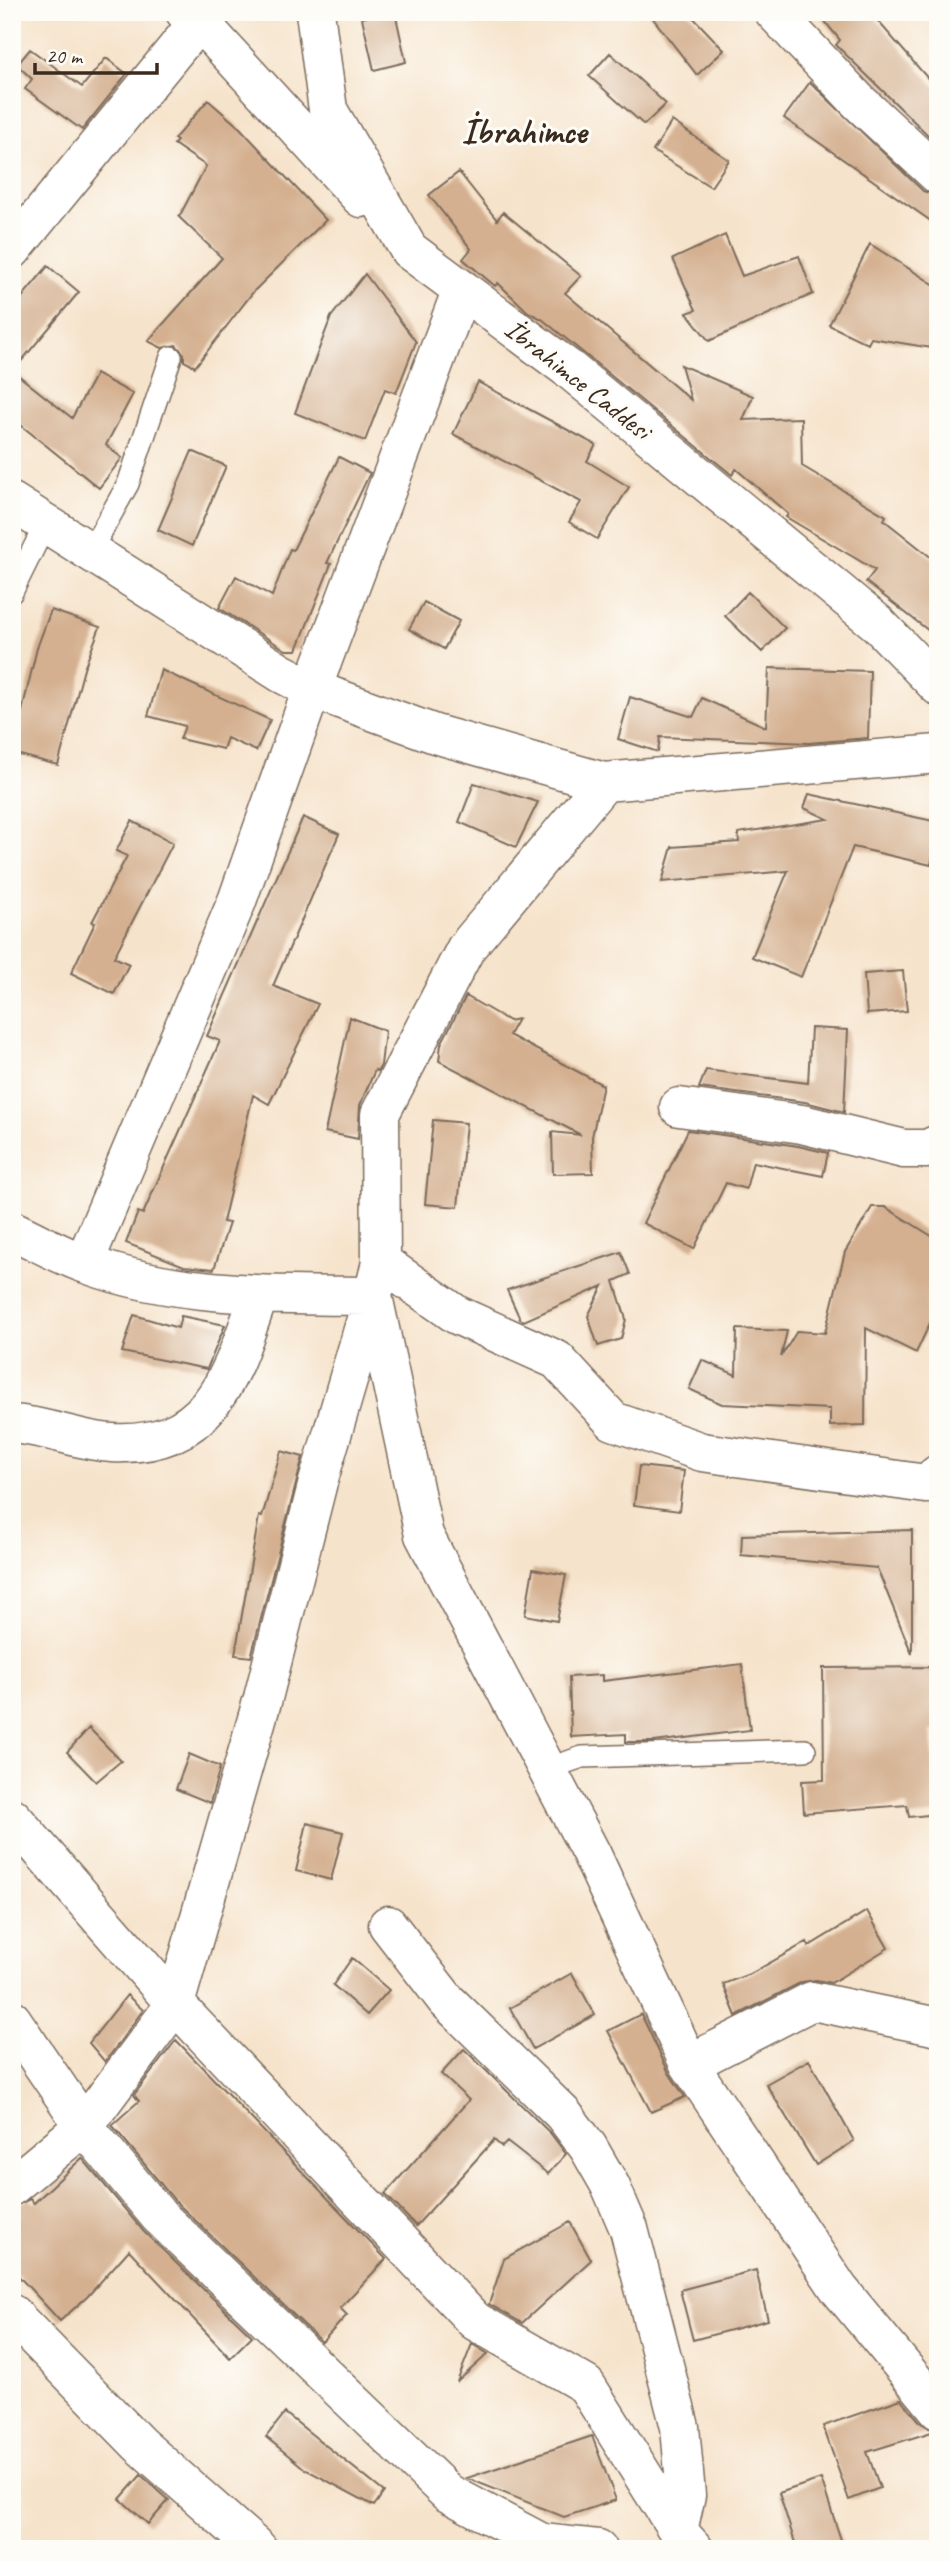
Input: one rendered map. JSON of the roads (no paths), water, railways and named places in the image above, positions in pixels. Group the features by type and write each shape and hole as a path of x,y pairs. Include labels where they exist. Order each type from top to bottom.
{"street":[{"name":"İbrahimce Caddesi","path":"315,12 328,110 409,250 570,370 866,614 938,686"},
{"path":"774,12 859,102 938,175"},
{"path":"12,250 198,15 409,250"},
{"path":"84,1264 237,901 312,689 461,289"},
{"path":"12,502 281,673 312,689 435,734 604,782 938,754"},
{"path":"604,782 466,948 380,1114 377,1279 424,1535 591,1853 689,2064 839,2289 938,2409"},
{"path":"679,1107 802,1124 904,1149 927,1149 938,1144"},
{"path":"12,1230 84,1264 127,1277 205,1292 259,1295 377,1279 557,1360 613,1421 702,1452 926,1484 938,1474"},
{"path":"12,2186 84,2126 175,2004 263,1698 318,1482 377,1279"},
{"path":"12,1424 111,1443 162,1440 203,1416 236,1361 259,1295"},
{"path":"12,1817 175,2004 475,2321 586,2385 686,2540"},
{"path":"388,1925 446,2000 563,2114 588,2147 611,2187 629,2229 680,2427 686,2540"},
{"path":"689,2064 812,2001 938,2027"},
{"path":"12,2020 84,2126 159,2216 448,2493 542,2543 598,2549"},
{"path":"12,2314 139,2444 258,2549"}],"lane":[{"path":"90,552 128,484 171,357"},
{"path":"12,593 46,523"},
{"path":"547,1769 582,1757 805,1750"}],"district":[{"name":"İbrahimce","path":"524,131"}]}
